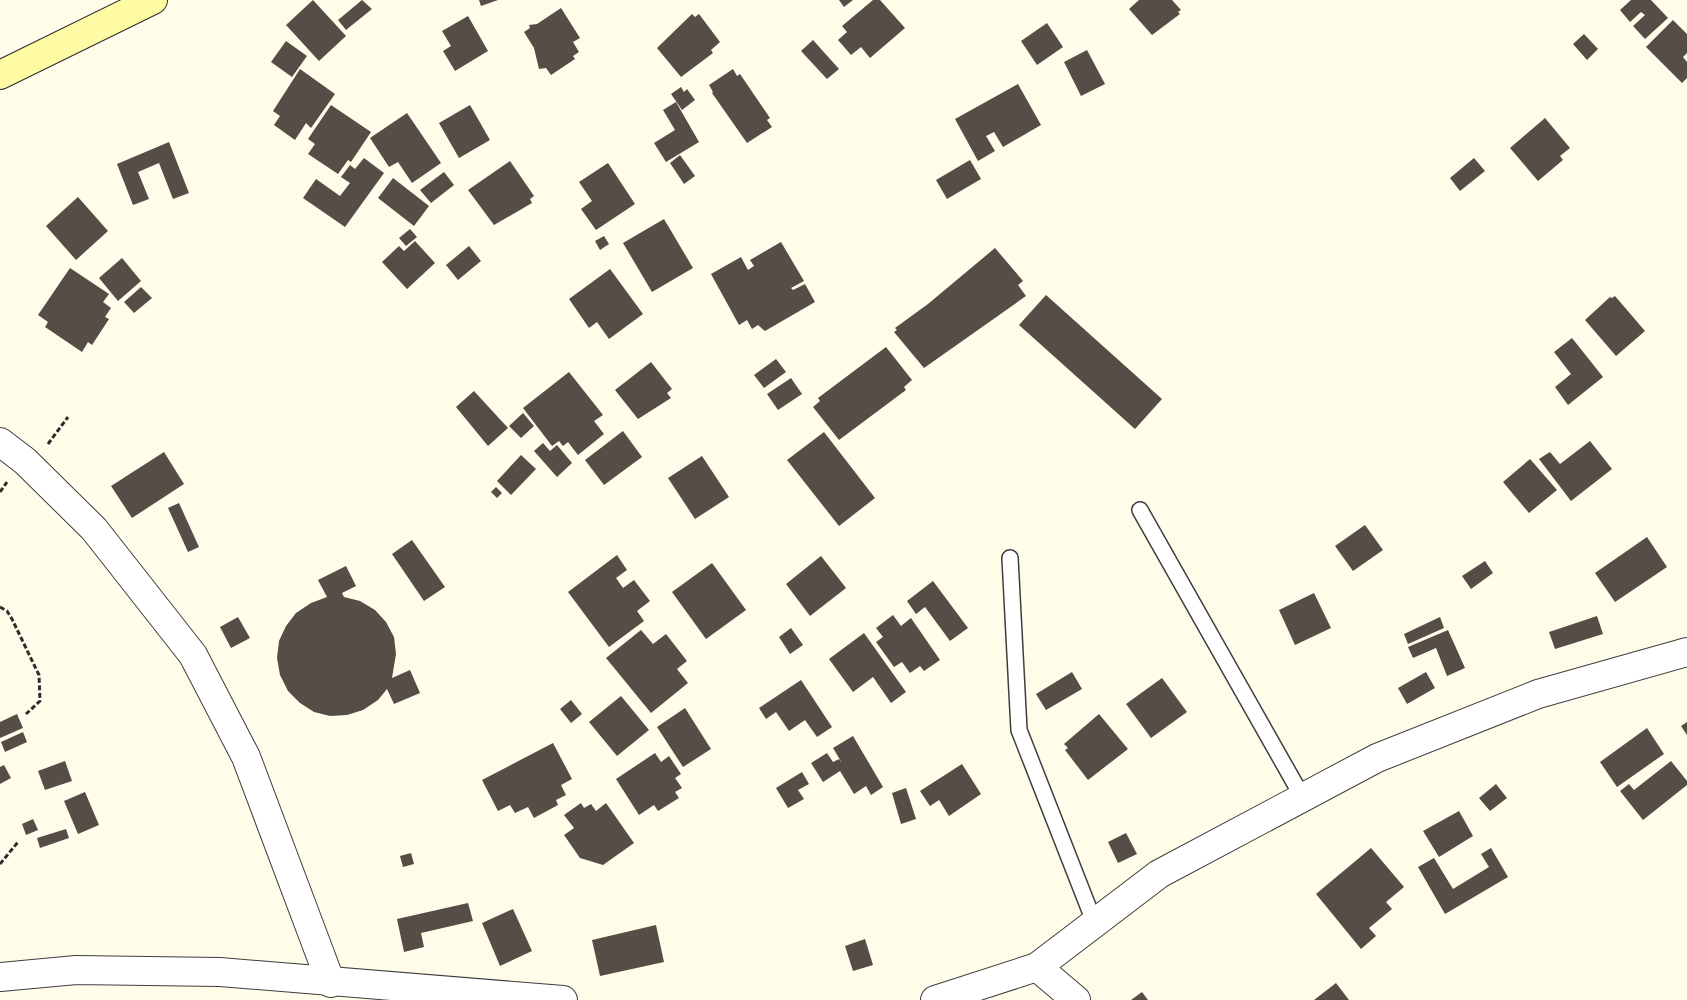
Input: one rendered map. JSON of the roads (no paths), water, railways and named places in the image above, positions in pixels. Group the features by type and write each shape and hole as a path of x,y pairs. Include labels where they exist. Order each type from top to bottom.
{"street":[{"path":"0,75 153,0"},
{"path":"0,442 25,461 94,529 193,655 246,757 331,983"},
{"path":"935,1000 1037,968 1159,874 1377,758 1538,694 1687,652"},
{"path":"1037,968 1076,1000"},
{"path":"0,977 76,970 220,972 331,983 563,1000"}],"lane":[{"path":"1140,510 1302,798"},
{"path":"1010,558 1019,730 1094,924"}]}
